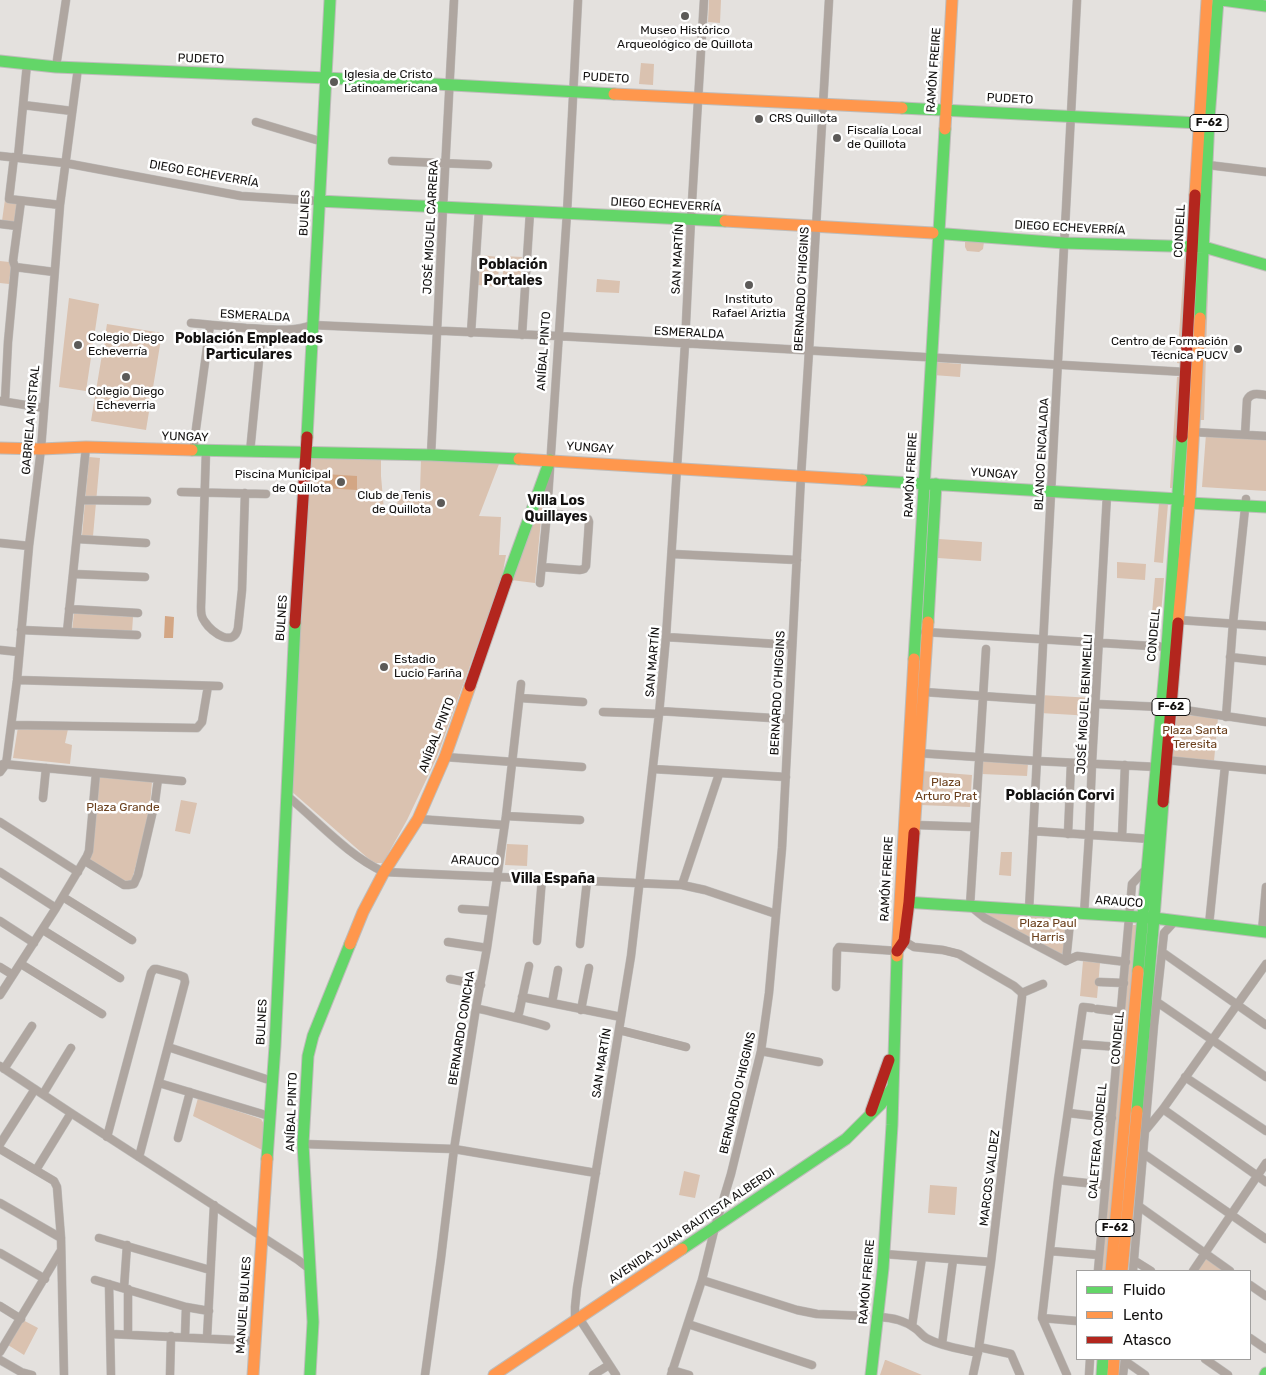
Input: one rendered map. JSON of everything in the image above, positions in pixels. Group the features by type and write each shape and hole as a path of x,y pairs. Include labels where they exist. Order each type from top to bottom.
{"main road":[{"name":"BULNES","path":"262,1237 275,1046 286,795 330,0"},
{"name":"RAMÓN FREIRE","path":"901,946 897,930 904,902 914,825 924,692 927,633 931,358 952,0"},
{"name":"CONDELL","path":"1111,1270 1149,918 1166,708 1168,647 1193,432 1207,0"},
{"name":"CONDELL","path":"1166,708 1179,620 1185,499 1186,372 1208,165 1204,121 1218,0"},
{"path":"1222,0 1266,6"},
{"name":"PUDETO","path":"0,61 56,67 573,90 823,105 1204,121"},
{"name":"DIEGO ECHEVERRÍA","path":"320,201 691,219 938,233 1064,243 1199,247 1266,265"},
{"name":"YUNGAY","path":"0,448 86,448 306,454 431,454 1107,495 1246,502 1266,500"},
{"name":"ANÍBAL PINTO","path":"310,1375 313,1322 303,1144 308,1056 313,1036 363,912 384,872 418,819 445,758 550,460"},
{"name":"RAMÓN FREIRE","path":"871,1375 884,1254 894,1039 904,902 908,753 913,698 915,632 930,483"},
{"name":"YUNGAY","path":"1246,502 1266,507"},
{"name":"CONDELL","path":"1122,1270 1149,973 1147,868 1162,764"},
{"name":"ARAUCO","path":"904,902 1149,918 1264,932"},
{"path":"1149,973 1154,1025"},
{"path":"867,1119 885,1075 894,1039"},
{"name":"AVENIDA JUAN BAUTISTA ALBERDI","path":"500,1374 846,1139 881,1104 893,1087"},
{"path":"881,1104 892,1108"},
{"name":"MANUEL BULNES","path":"253,1375 262,1237"},
{"path":"1102,1375 1103,1360"},
{"path":"1113,1375 1120,1360"}],"street":[{"path":"56,67 66,0"},
{"name":"JOSÉ MIGUEL CARRERA","path":"431,454 454,0"},
{"name":"ANÍBAL PINTO","path":"550,460 567,213 578,0"},
{"name":"SAN MARTÍN","path":"577,1320 575,1298 631,956 659,712 672,554 704,0"},
{"name":"BERNARDO O'HIGGINS","path":"672,1372 702,1280 731,1174 761,1051 769,993 782,848 801,476 810,352 829,0"},
{"name":"BLANCO ENCALADA","path":"1029,910 1077,0"},
{"path":"27,64 9,199 60,205"},
{"name":"GABRIELA MISTRAL","path":"0,772 12,725 17,680 41,449 60,205 78,68"},
{"path":"23,105 72,111"},
{"path":"256,122 323,142"},
{"name":"DIEGO ECHEVERRÍA","path":"0,156 65,163 241,196 320,201"},
{"path":"392,161 488,165"},
{"path":"1208,165 1266,172"},
{"path":"21,200 17,226 2,401 44,408"},
{"path":"472,333 479,210"},
{"path":"522,335 530,212"},
{"path":"0,224 17,226"},
{"path":"14,265 54,272"},
{"name":"ESMERALDA","path":"191,323 262,329 293,330 303,329 312,325 558,336 810,352 1186,372"},
{"path":"193,451 210,325"},
{"path":"250,452 262,329"},
{"path":"1245,435 1246,400 1253,394 1266,395"},
{"path":"1193,432 1266,436"},
{"path":"67,632 86,448"},
{"path":"206,451 201,616 206,624 221,636 228,638 234,637 237,634 238,628 242,590 245,493"},
{"path":"540,582 550,460"},
{"path":"181,492 266,494"},
{"name":"JOSÉ MIGUEL BENIMELLI","path":"1084,914 1107,495"},
{"path":"81,500 147,501"},
{"path":"1226,717 1233,623 1246,502"},
{"path":"542,567 580,570 586,566 588,519 547,513"},
{"path":"77,539 146,543"},
{"path":"0,543 30,546"},
{"path":"672,554 797,560"},
{"path":"73,574 145,577"},
{"path":"69,610 138,613"},
{"path":"1179,620 1266,626"},
{"path":"21,630 137,635"},
{"path":"915,632 1168,647"},
{"path":"666,637 792,645"},
{"path":"986,649 970,906 985,918 1066,960 1077,956 1126,962"},
{"path":"0,650 19,652"},
{"path":"1230,658 1266,661"},
{"path":"17,680 219,686"},
{"name":"BERNARDO CONCHA","path":"425,1375 454,1149 487,948 506,816 521,684"},
{"path":"12,725 197,728 202,722 208,686"},
{"path":"924,692 1040,700"},
{"path":"520,698 583,702"},
{"path":"1096,704 1166,708 1266,722"},
{"path":"603,712 659,712 788,719"},
{"path":"908,753 1125,765 1225,766 1266,770"},
{"path":"445,758 582,767"},
{"path":"1068,834 1071,762"},
{"path":"3,764 182,781"},
{"path":"1122,837 1125,765"},
{"path":"1209,925 1225,766"},
{"path":"43,798 46,768"},
{"path":"653,770 786,777"},
{"path":"0,996 63,897 89,851 96,773"},
{"path":"682,885 719,774"},
{"path":"85,860 124,885 134,884 138,876 155,802 158,779"},
{"name":"ARAUCO","path":"286,795 347,849 369,865 384,872 682,885 705,890 776,914"},
{"path":"506,816 580,820"},
{"path":"418,819 504,825"},
{"path":"0,822 78,872"},
{"path":"914,825 975,828"},
{"path":"1033,831 1150,839"},
{"name":"CALETERA CONDELL","path":"1098,1270 1132,884 1147,868"},
{"path":"0,872 56,908"},
{"path":"537,941 542,878"},
{"path":"580,944 587,881"},
{"path":"1264,932 1266,887"},
{"path":"63,897 132,940"},
{"path":"462,909 492,912"},
{"path":"1066,960 1071,913"},
{"path":"0,921 34,943"},
{"path":"1134,1270 1154,1025 1164,933 1175,921"},
{"path":"42,930 120,978"},
{"path":"448,942 487,948"},
{"path":"836,987 837,950 839,947 901,946 938,949 959,954 1014,986 1022,993 1043,984"},
{"path":"1162,952 1266,1025"},
{"path":"20,964 102,1014"},
{"path":"516,1017 528,966"},
{"path":"0,967 13,975"},
{"path":"581,1010 589,968"},
{"path":"1145,1131 1265,969"},
{"path":"108,1136 150,975 154,970 160,970 184,977 185,981 139,1157"},
{"path":"552,1003 558,970"},
{"path":"450,980 481,985"},
{"path":"1099,982 1124,983"},
{"name":"MARCOS VALDEZ","path":"973,1375 979,1350 991,1262 1022,993"},
{"path":"522,997 621,1017"},
{"path":"1157,1002 1266,1077"},
{"path":"1067,1375 1042,1318 1058,1180 1083,1007 1121,1012"},
{"path":"476,1008 546,1026"},
{"path":"32,1026 2,1067 311,1270"},
{"path":"619,1030 686,1047"},
{"path":"1078,1044 1118,1047"},
{"path":"168,1047 272,1081"},
{"path":"43,1094 71,1048"},
{"path":"761,1051 819,1062"},
{"path":"1185,1077 1266,1130"},
{"path":"159,1082 269,1116"},
{"path":"0,1144 35,1089"},
{"path":"178,1138 190,1092"},
{"path":"1163,1109 1266,1182"},
{"path":"36,1170 71,1113"},
{"path":"1068,1113 1112,1118"},
{"path":"303,1144 454,1149 596,1173"},
{"path":"0,1149 54,1181 57,1187 61,1238 64,1375"},
{"path":"1144,1154 1266,1239"},
{"path":"1194,1270 1266,1163"},
{"path":"1058,1180 1105,1185"},
{"path":"0,1202 61,1238"},
{"path":"208,1338 214,1205"},
{"path":"1140,1207 1229,1270"},
{"path":"99,1238 210,1270"},
{"path":"127,1245 128,1334"},
{"path":"0,1352 61,1250"},
{"path":"1050,1251 1099,1255"},
{"path":"0,1253 45,1279"},
{"path":"884,1254 991,1262"},
{"path":"298,1260 310,1255"},
{"path":"912,1326 922,1257"},
{"path":"942,1344 953,1260"},
{"path":"1134,1261 1149,1270"},
{"path":"95,1280 186,1307 209,1311"},
{"path":"702,1280 797,1310 817,1314 866,1316"},
{"path":"109,1284 111,1375"},
{"path":"1251,1286 1266,1296"},
{"path":"0,1306 21,1319"},
{"path":"185,1337 186,1307"},
{"path":"878,1317 895,1319 912,1326 926,1338 942,1344 1011,1354 1019,1374"},
{"path":"1042,1318 1076,1321"},
{"path":"577,1320 616,1375"},
{"path":"688,1324 812,1365"},
{"path":"111,1334 254,1340"},
{"path":"170,1375 171,1336"},
{"path":"1251,1339 1266,1349"},
{"path":"0,1360 21,1372 32,1375"},
{"path":"1089,1375 1090,1360"},
{"path":"1121,1360 1123,1375"},
{"path":"1122,1360 1145,1375"},
{"path":"1206,1360 1228,1375"},
{"path":"593,1375 609,1365"},
{"path":"672,1372 689,1375"}],"green space":[{"path":"709,0 721,0 720,23 708,22"},
{"path":"641,63 654,64 653,85 639,84"},
{"path":"10,163 17,164 13,201 18,202 16,223 2,221"},
{"path":"965,241 984,242 983,249 979,252 967,251"},
{"path":"1188,250 1183,364 1177,363 1185,251"},
{"path":"480,255 499,257 498,287 478,285"},
{"path":"504,256 522,257 520,287 502,286"},
{"path":"1209,258 1204,420 1197,420"},
{"path":"0,261 9,262 11,267 9,284 0,283"},
{"path":"597,279 620,281 619,293 596,292"},
{"name":"Colegio Diego Echeverría","path":"69,298 99,304 86,391 59,387"},
{"name":"Colegio Diego Echeverria","path":"107,324 162,333 146,430 91,421"},
{"path":"934,362 961,364 960,377 933,375"},
{"path":"1177,377 1182,377 1176,488 1170,488"},
{"path":"1206,434 1266,438 1266,491 1202,487"},
{"path":"89,457 100,458 93,536 82,536"},
{"name":"Estadio Lucio Fariña","path":"311,458 381,459 384,510 397,514 398,491 420,492 421,460 499,464 479,516 501,517 499,555 506,555 502,577 437,757 407,820 383,863 376,863 370,860 290,790"},
{"path":"544,488 535,583 511,580"},
{"path":"1159,503 1168,504 1163,563 1154,562"},
{"path":"939,539 982,542 981,561 938,558"},
{"path":"1117,562 1146,564 1145,580 1117,578"},
{"path":"1155,578 1164,578 1159,638 1150,637"},
{"path":"74,613 133,617 132,632 72,631"},
{"path":"1040,695 1093,698 1092,716 1040,713"},
{"name":"Plaza Santa Teresita","path":"1177,714 1218,718 1214,761 1172,757"},
{"path":"18,727 68,729 65,743 72,745 70,764 13,758"},
{"path":"983,761 1028,763 1027,776 982,774"},
{"name":"Plaza Arturo Prat","path":"922,771 972,775 970,807 920,805"},
{"name":"Plaza Grande","path":"99,777 152,782 149,816 132,880 125,883 88,858"},
{"path":"181,800 197,803 190,834 175,831"},
{"path":"507,844 528,845 527,866 505,865"},
{"path":"1001,852 1012,852 1011,876 999,875"},
{"name":"Plaza Paul Harris","path":"983,911 1064,917 1067,920 1064,951 1058,955 983,916"},
{"path":"1131,925 1139,925 1108,1270 1102,1270"},
{"path":"1083,961 1100,963 1097,998 1080,996"},
{"path":"198,1098 261,1119 264,1124 262,1150 193,1116"},
{"path":"684,1171 700,1175 695,1198 679,1195"},
{"path":"930,1185 957,1187 955,1215 928,1213"},
{"path":"1204,1256 1225,1270 1195,1270"},
{"path":"21,1319 38,1328 24,1355 8,1345"},
{"path":"886,1360 922,1375 880,1375"}],"shaded area":[{"name":"Piscina Municipal de Quillota","path":"325,474 357,476 357,490 324,488"},
{"path":"165,616 174,617 173,638 164,638"}],"traffic: fast":[{"path":"307,437 330,0"},
{"path":"1200,318 1209,119 1218,0"},
{"path":"1222,0 1266,6"},
{"path":"0,61 56,67 327,78 614,94"},
{"path":"902,108 1199,123 1206,120"},
{"path":"914,659 945,129"},
{"path":"319,201 725,221"},
{"path":"933,233 1064,243 1204,247 1266,265"},
{"path":"1138,971 1167,647 1182,437"},
{"path":"192,450 431,455 519,459"},
{"path":"507,579 550,460"},
{"path":"862,480 1178,499 1189,503 1266,507"},
{"path":"928,622 936,484"},
{"path":"267,1159 275,1046 295,623"},
{"path":"1137,1111 1163,802"},
{"path":"904,902 1154,918 1266,932"},
{"path":"310,1375 313,1322 303,1144 308,1056 313,1036 350,944"},
{"path":"871,1375 883,1268 892,1125 897,956"},
{"path":"682,1249 846,1139 881,1104 893,1087"},
{"path":"1102,1375 1103,1360"}],"traffic: slow":[{"path":"945,129 952,0"},
{"path":"1195,195 1207,0"},
{"path":"614,94 902,108"},
{"path":"725,221 933,233"},
{"path":"1178,623 1190,496 1200,318"},
{"path":"0,448 86,447 192,450"},
{"path":"519,459 862,480"},
{"path":"914,833 928,622"},
{"path":"897,956 914,659"},
{"path":"350,944 363,912 384,872 418,819 445,757 470,686"},
{"path":"1111,1270 1138,971"},
{"path":"1122,1270 1137,1111"},
{"path":"253,1375 267,1159"},
{"path":"494,1375 682,1249"},
{"path":"1113,1375 1114,1360"}],"traffic: jam":[{"path":"1182,437 1195,195"},
{"path":"295,623 307,437"},
{"path":"470,686 507,579"},
{"path":"1163,802 1178,623"},
{"path":"897,951 904,941 914,833"},
{"path":"871,1111 889,1060"}],"place":[{"name":"Museo Histórico Arqueológico de Quillota","path":"685,16"},
{"name":"Iglesia de Cristo Latinoamericana","path":"334,82"},
{"name":"CRS Quillota","path":"759,119"},
{"name":"Fiscalía Local de Quillota","path":"837,138"},
{"name":"Instituto Rafael Ariztia","path":"749,285"},
{"name":"Colegio Diego Echeverría","path":"78,345"},
{"name":"Centro de Formación Técnica PUCV","path":"1238,349"},
{"name":"Colegio Diego Echeverria","path":"126,377"},
{"name":"Piscina Municipal de Quillota","path":"341,482"},
{"name":"Club de Tenis de Quillota","path":"441,503"},
{"name":"Estadio Lucio Fariña","path":"384,667"}],"district":[{"name":"Población Portales","path":"513,274"},
{"name":"Población Empleados Particulares","path":"249,348"},
{"name":"Villa Los Quillayes","path":"556,510"},
{"name":"Población Corvi","path":"1060,796"},
{"name":"Villa España","path":"553,879"}]}
